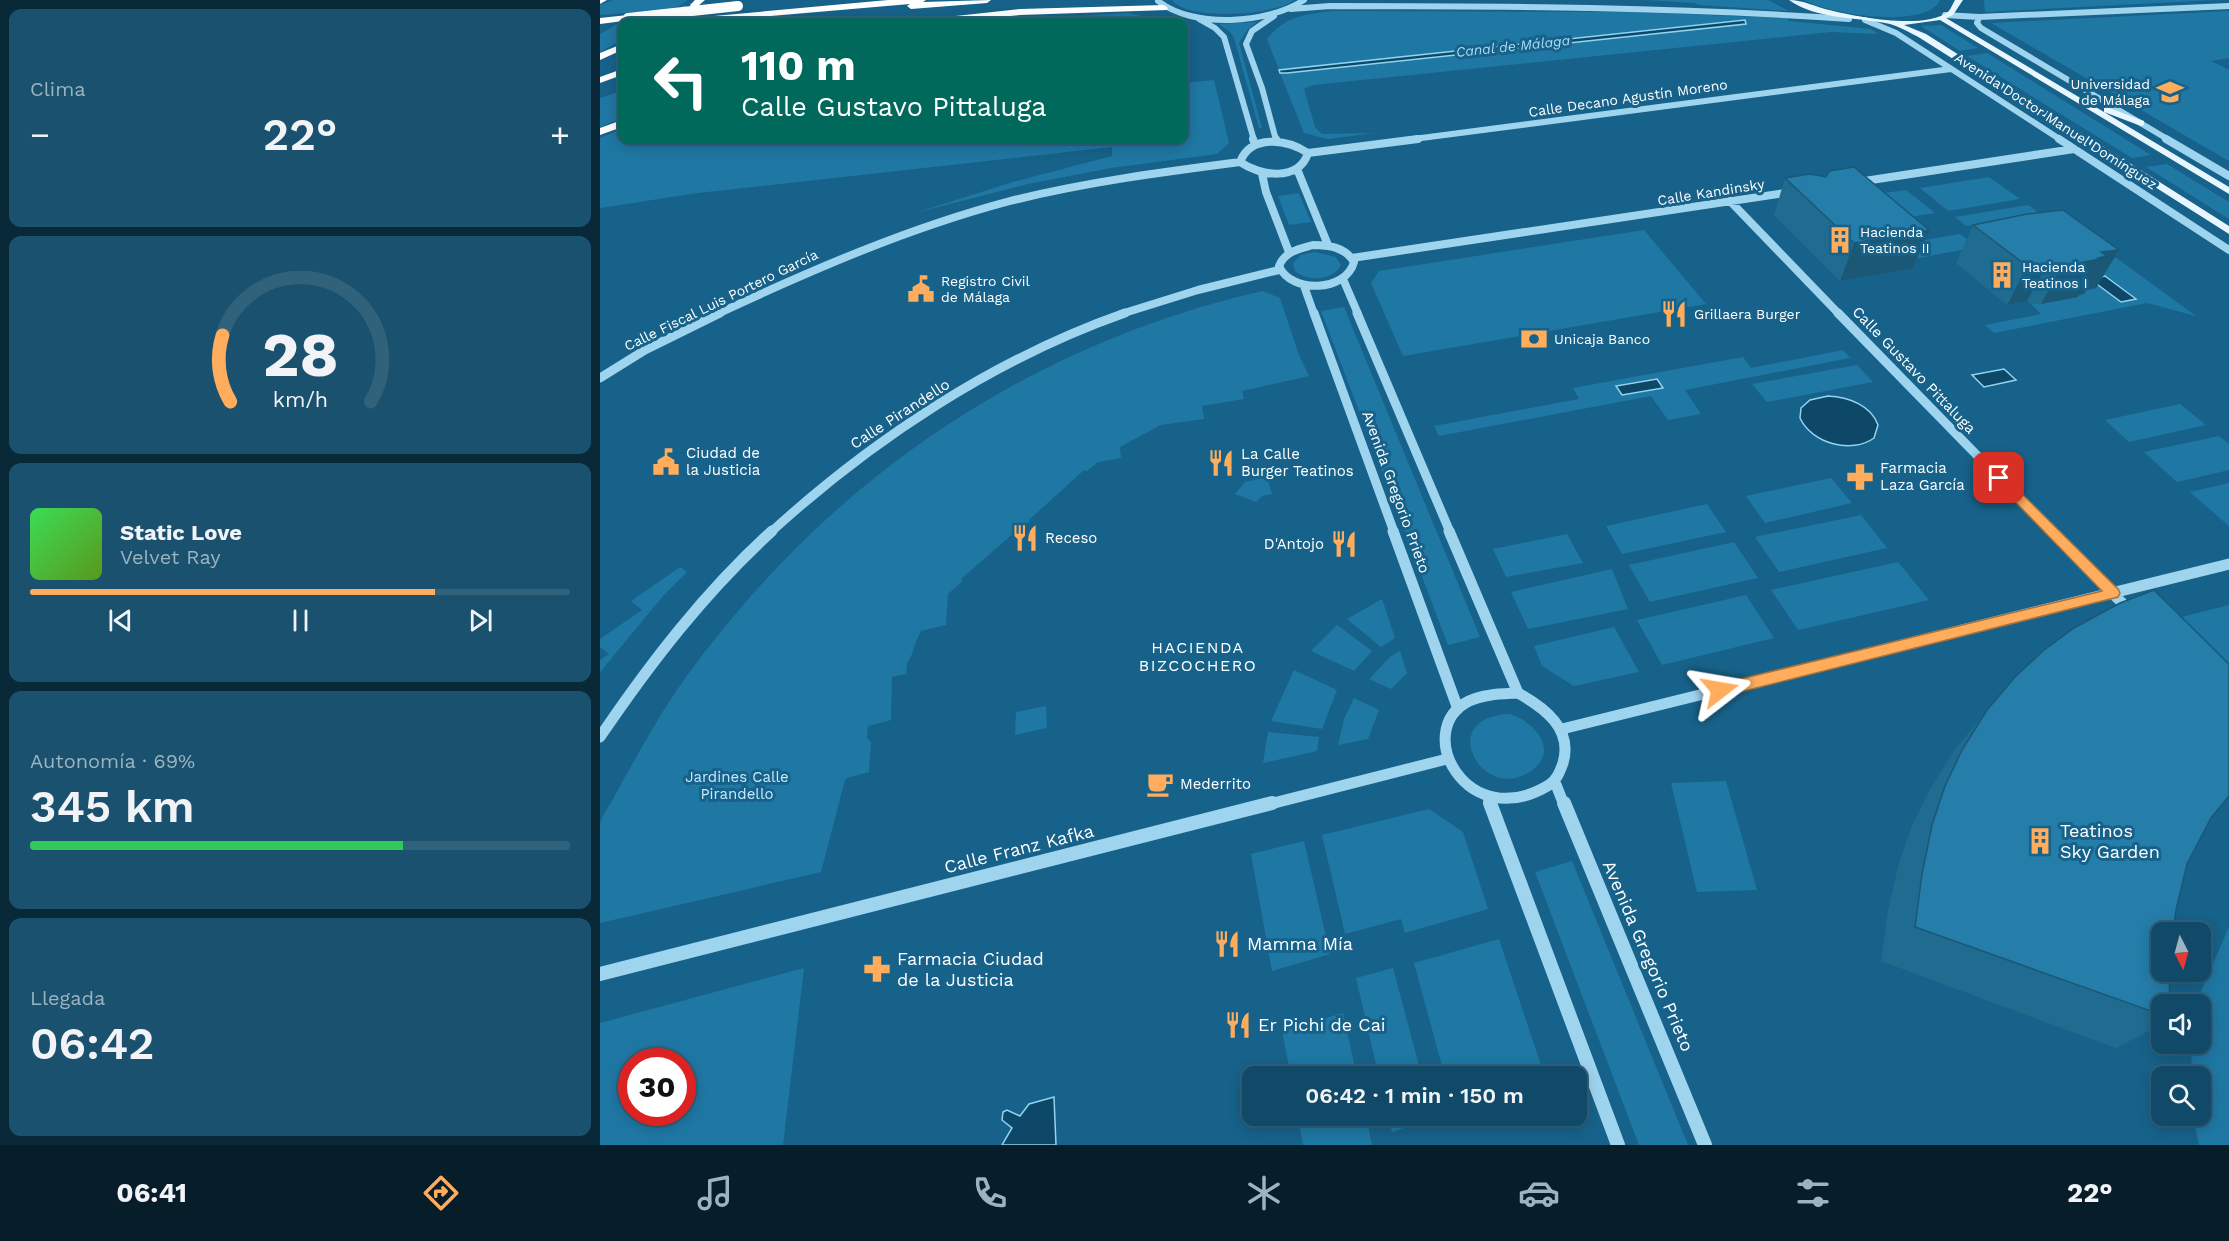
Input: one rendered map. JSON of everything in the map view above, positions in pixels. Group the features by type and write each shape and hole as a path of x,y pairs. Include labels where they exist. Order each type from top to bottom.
{"highway":[{"path":"627,18 798,0"},
{"path":"723,18 922,0"},
{"path":"827,18 908,7 987,0"},
{"path":"1002,18 1161,4"},
{"path":"965,18 1020,12 1054,12"},
{"path":"600,21 618,19"},
{"path":"603,31 618,29"},
{"path":"600,57 618,49"},
{"path":"600,80 618,73"},
{"path":"600,91 618,85"},
{"path":"600,132 618,125"}],"main road":[{"path":"1793,0 1813,9 1849,19 1891,22 1921,21 1943,16 1954,9 1959,0"},
{"name":"Avenida Doctor Manuel Domínguez","path":"1943,16 2060,90 2229,191"},
{"name":"Avenida Doctor Manuel Domínguez","path":"1891,22 1923,36 2229,231"},
{"path":"2060,90 2141,123"}],"street":[{"path":"1291,9 1304,0"},
{"path":"1161,4 1194,17 1215,28 1224,37 1255,145"},
{"path":"1194,17 1236,18 1276,14 1291,9 1341,6 1574,6 1735,11 1849,19"},
{"path":"1943,16 1978,17 2229,6"},
{"path":"1276,14 1252,31 1246,44 1262,88 1277,142"},
{"path":"1978,17 1977,23 1981,28 2229,176"},
{"name":"Avenida Doctor Manuel Domínguez","path":"1864,20 1896,33 2229,250"},
{"name":"Calle Decano Agustín Moreno","path":"1308,153 1951,69"},
{"path":"1277,142 1292,143 1300,147 1308,153 1307,160 1297,169 1280,174 1262,174 1247,169 1240,162 1241,155 1255,145 1277,142"},
{"path":"1845,184 2074,149"},
{"name":"Calle Fiscal Luis Portero García","path":"600,378 639,353 777,284 894,237 1023,199 1132,176 1240,162"},
{"path":"1297,169 1328,245"},
{"path":"1262,174 1266,192 1289,252"},
{"name":"Calle Kandinsky","path":"1352,258 1798,191"},
{"name":"Calle Gustavo Pittaluga","path":"1730,201 2138,619"},
{"path":"1328,245 1341,249 1352,258 1353,269 1344,279 1325,285 1304,286 1284,277 1279,270 1279,264 1289,252 1300,247 1328,245"},
{"name":"Calle Pirandello","path":"600,737 619,706 675,633 736,565 769,531 889,435 994,371 1069,336 1121,315 1216,284 1279,270"},
{"name":"Avenida Gregorio Prieto","path":"1344,279 1518,693"},
{"name":"Avenida Gregorio Prieto","path":"1304,286 1458,709"},
{"path":"1562,729 2229,564"},
{"path":"1518,693 1546,709 1562,729 1566,748 1564,760 1554,782 1534,794 1512,799 1488,797 1463,782 1447,759 1444,741 1448,724 1458,709 1476,699 1494,694 1518,693"},
{"name":"Calle Franz Kafka","path":"600,974 1447,759"},
{"name":"Avenida Gregorio Prieto","path":"1554,782 1705,1145"},
{"path":"1488,797 1618,1145"}],"green space":[{"path":"613,0 688,0 660,18 628,18 638,12 600,15 600,5"},
{"path":"1172,0 1294,0 1269,10 1232,14 1195,11 1181,7"},
{"path":"1643,0 1768,0 1789,11 1694,3"},
{"path":"1804,0 1940,0 1931,9 1916,15 1897,17 1854,14 1833,10"},
{"path":"1984,0 2216,0 1985,12"},
{"path":"1334,11 1630,12 1787,18 1789,21 1871,29 1878,34 1831,32 1313,85 1304,89 1315,127 1322,134 1374,133 1328,139 1304,133 1280,73 1746,24 1279,70 1267,39 1274,31 1297,18"},
{"name":"Universidad de Málaga","path":"2229,11 2229,58 2211,61 2229,70 2229,161 1991,23"},
{"path":"1127,13 1153,18 1053,18"},
{"path":"1257,22 1248,29 1239,43 1262,128 1259,128 1234,38 1219,24"},
{"path":"618,24 618,42 600,52 600,34"},
{"path":"1941,25 1978,48 1960,51 1921,26"},
{"path":"1987,53 2151,155 2132,158 1967,56"},
{"path":"1214,80 1229,143 1217,154 1111,168 1028,184 915,213 1013,182 1112,156 1112,147 698,193 600,208 600,138 618,131 618,144 1188,144 1188,83"},
{"path":"618,92 618,120 600,127 600,98"},
{"path":"2167,164 2229,202 2229,219 2146,167"},
{"path":"1989,177 2020,199 1948,211 1920,188"},
{"path":"1906,190 1935,213 1890,220 1884,193"},
{"path":"1299,193 1311,222 1289,225 1278,196"},
{"path":"2028,205 2039,213 1966,226 1955,217"},
{"path":"1644,230 1706,304 1403,356 1371,283 1379,271"},
{"path":"1960,234 1977,247 1918,258 1902,244"},
{"path":"2089,238 2196,316 2147,303 1994,333 1985,325 2041,314 2031,304 2077,297 2080,291 2095,288"},
{"path":"1315,252 1336,257 1341,265 1332,274 1320,278 1306,277 1295,271 1293,263 1301,255"},
{"name":"Jardines Calle Pirandello","path":"1263,291 1280,298 1299,355 1309,376 1242,391 1244,399 1202,406 1204,419 1161,425 1120,447 1121,458 1098,462 1087,471 1084,470 1029,520 1030,522 1024,524 961,579 963,581 948,594 946,625 921,631 907,663 906,674 892,677 891,720 868,726 867,738 871,742 869,772 845,780 821,872 600,923 600,825 603,816 661,714 682,683 739,610 792,552 849,499 910,451 975,408 1043,370 1114,338 1187,311"},
{"path":"1344,307 1480,637 1448,645 1321,311"},
{"path":"1843,350 1850,358 1685,390 1701,414 1668,420 1651,396 1439,436 1434,426 1579,399 1573,388 1743,357 1751,368"},
{"path":"1857,365 1873,382 1767,402 1752,384"},
{"path":"2180,404 2206,425 2129,442 2105,420"},
{"path":"2219,436 2229,444 2229,470 2177,482 2144,452"},
{"path":"1267,477 1272,494 1262,496 1256,502 1235,494 1245,482"},
{"path":"1831,478 1852,503 1765,523 1746,496"},
{"path":"2229,483 2229,526 2190,492"},
{"path":"1707,504 1726,532 1622,554 1606,526"},
{"path":"1861,515 1887,548 1779,572 1755,537"},
{"path":"1567,534 1583,563 1506,577 1493,549"},
{"path":"1734,542 1758,578 1650,602 1629,565"},
{"path":"1898,562 1929,600 1798,630 1771,590"},
{"path":"680,567 687,572 664,595 600,672 600,660 609,654 600,647 600,639 642,610 631,601"},
{"path":"1612,569 1628,609 1528,629 1511,592"},
{"path":"1746,595 1774,638 1662,665 1637,620"},
{"path":"1382,599 1395,638 1381,647 1347,619"},
{"path":"2229,605 2229,664 2182,617"},
{"path":"1337,625 1372,651 1354,671 1311,651"},
{"path":"1614,627 1639,672 1574,686 1542,666 1534,646"},
{"path":"1400,651 1407,673 1391,689 1369,679 1391,656"},
{"path":"1294,670 1337,690 1322,729 1271,721"},
{"path":"1354,698 1379,710 1368,739 1338,745 1344,719"},
{"path":"1046,706 1047,728 1015,735 1016,712"},
{"path":"1510,714 1528,723 1535,730 1544,746 1543,755 1531,771 1513,778 1496,777 1483,768 1474,756 1470,742 1474,729 1487,718"},
{"path":"1268,732 1319,737 1317,751 1263,763"},
{"path":"1726,781 1757,890 1697,892 1671,783"},
{"path":"1429,809 1463,832 1488,909 1405,933 1401,919 1345,934 1322,835"},
{"path":"1304,841 1330,954 1272,971 1251,854"},
{"path":"1572,861 1688,1145 1639,1145 1535,872"},
{"path":"2229,927 2229,1145 2199,1145 2195,1126 2211,1126 2211,1066 2191,1066 2192,1054 2211,1054 2211,994 2200,994 2205,982 2211,982 2211,968"},
{"path":"1499,939 1541,1066 1442,1066 1414,963"},
{"path":"804,968 783,1145 600,1145 600,1023"},
{"path":"1393,968 1419,1066 1376,1066 1356,978"},
{"path":"1343,1013 1355,1066 1289,1066 1282,1031"},
{"path":"1300,1126 1368,1126 1372,1145 1303,1145"},
{"path":"1390,1126 1411,1126 1392,1132"}],"water":[{"name":"Canal de Málaga","path":"1745,20 1746,24 1287,73 1280,73 1279,70"},
{"path":"2105,276 2136,299 2121,302 2090,279"},
{"path":"2004,369 2016,380 1984,387 1972,375"},
{"path":"1657,379 1663,388 1622,395 1616,386"},
{"path":"1828,396 1851,400 1870,412 1878,425 1874,438 1865,443 1844,446 1823,440 1806,427 1800,418 1801,408 1810,400"},
{"path":"1054,1097 1056,1145 1002,1145 1012,1128 1002,1120 1003,1112 1007,1110 1020,1116 1029,1104"}],"building":[{"path":"1854,167 1929,230 1854,243 1785,178 1810,174 1826,177 1829,171"},
{"path":"2063,210 2119,250 2101,252 2107,256 2098,258 2100,259 2062,266 2052,266 2048,263 2027,266 1973,225 2027,214"},
{"name":"Teatinos Sky Garden","path":"2154,590 2229,664 2229,796 2211,818 2187,864 2174,922 2151,922 2151,982 2169,982 2170,994 2151,994 2151,1011 1915,927 1922,874 1932,825 1945,786 1962,750 1987,710 2015,677 2044,650 2074,628 2120,603"}],"tunnel":[{"path":"672,18 692,6"}],"place":[{"name":"Universidad de Málaga","path":"2170,92"},
{"name":"Hacienda Teatinos II","path":"1840,240"},
{"name":"Hacienda Teatinos I","path":"2002,275"},
{"name":"Registro Civil de Málaga","path":"921,289"},
{"name":"Grillaera Burger","path":"1674,314"},
{"name":"Unicaja Banco","path":"1534,339"},
{"name":"Ciudad de la Justicia","path":"666,462"},
{"name":"La Calle Burger Teatinos","path":"1221,463"},
{"name":"Farmacia Laza García","path":"1860,477"},
{"name":"Receso","path":"1025,538"},
{"name":"D'Antojo","path":"1344,544"},
{"name":"Mederrito","path":"1160,784"},
{"name":"Teatinos Sky Garden","path":"2040,841"},
{"name":"Mamma Mía","path":"1227,944"},
{"name":"Farmacia Ciudad de la Justicia","path":"877,969"},
{"name":"Er Pichi de Cai","path":"1238,1025"}],"district":[{"name":"HACIENDA BIZCOCHERO","path":"1198,656"}],"route":[{"path":"1720,690 2113,593 1999,478"}]}
